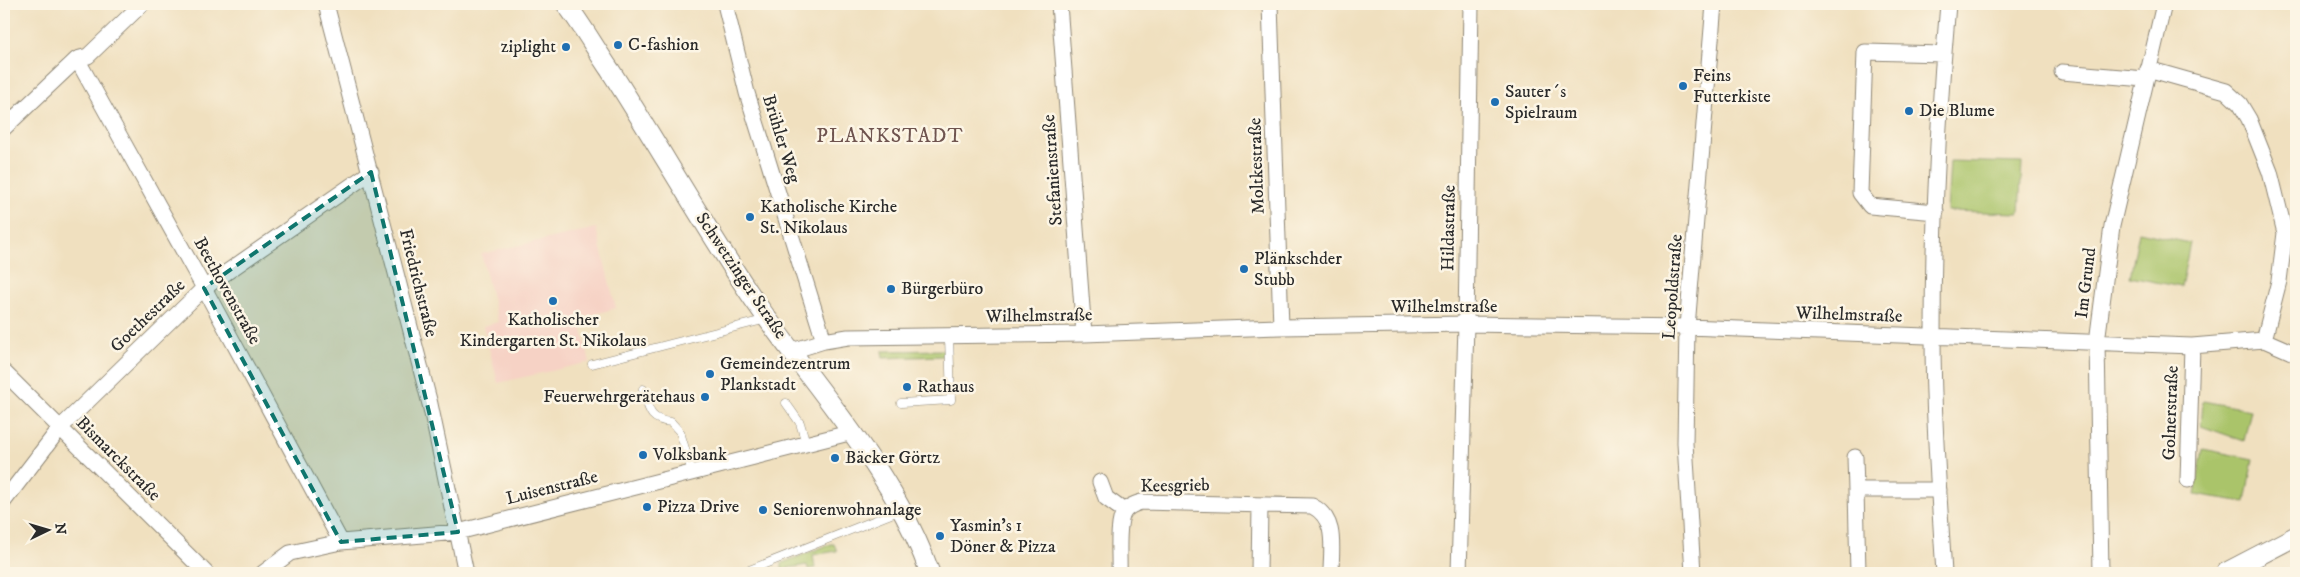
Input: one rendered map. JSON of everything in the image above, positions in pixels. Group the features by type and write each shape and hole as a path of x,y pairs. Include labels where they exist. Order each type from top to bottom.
{"street":[{"path":"4,128 76,59 88,56 142,4"},
{"name":"Friedrichstraße","path":"326,4 430,404 466,573"},
{"name":"Brühler Weg","path":"725,4 747,93 824,341"},
{"name":"Stefanienstraße","path":"1060,4 1084,334"},
{"name":"Moltkestraße","path":"1270,4 1280,327"},
{"name":"Hildastraße","path":"1459,573 1466,324 1471,4"},
{"name":"Leopoldstraße","path":"1693,573 1685,443 1688,327 1714,4"},
{"path":"1944,573 1933,337 1943,54 1948,4"},
{"name":"Im Grund","path":"2101,573 2097,342 2112,226 2164,4"},
{"name":"Schwetzinger Straße","path":"574,7 731,266 767,319 852,432 901,510 930,573"},
{"path":"1936,212 1870,206 1860,193 1865,52 1943,54"},
{"name":"Beethovenstraße","path":"76,59 204,288 341,542"},
{"path":"2062,72 2147,74 2226,91 2240,104 2249,119 2270,172 2285,233 2280,281 2264,340"},
{"name":"Goethestraße","path":"4,501 60,428 204,288 371,172"},
{"name":"Wilhelmstraße","path":"792,351 824,341 848,337 1084,334 1280,327 1466,324 1688,327 2097,342"},
{"name":"Golnerstraße","path":"2097,342 2192,346 2264,340 2296,354"},
{"name":"Golnerstraße","path":"2188,480 2192,346"},
{"name":"Bismarckstraße","path":"4,372 206,573"},
{"name":"Luisenstraße","path":"263,573 290,553 341,542 458,532 692,472 717,472 806,443 852,432"},
{"path":"1855,457 1858,573"},
{"path":"1100,482 1106,498 1124,511"},
{"path":"1856,490 1939,490"},
{"name":"Keesgrieb","path":"1119,573 1120,521 1124,511 1132,505 1141,502 1312,506 1318,509 1330,524 1331,573"},
{"path":"1259,573 1260,505"},
{"path":"2225,573 2296,536"}],"lane":[{"path":"592,364 767,319"},
{"path":"902,403 951,400 949,336"},
{"path":"643,389 650,413 657,421 671,422 680,432 692,472"},
{"path":"786,403 800,423 806,443"},
{"path":"742,573 901,510"}],"highlighted area":[{"path":"371,172 458,532 341,542 204,288"}],"shaded area":[{"name":"Katholischer Kindergarten St. Nikolaus","path":"596,228 616,308 579,319 590,362 498,383 483,326 498,322 481,254"}],"green space":[{"path":"1950,161 2022,163 2019,213 1947,211"},
{"path":"2139,232 2190,243 2181,287 2130,277"},
{"path":"943,350 943,356 883,358 882,351"},
{"path":"2203,401 2251,410 2244,441 2201,426"},
{"path":"2203,449 2253,459 2245,502 2195,494"},
{"path":"834,544 837,551 813,555 815,568 808,569 807,565 782,569 782,563"}],"place":[{"name":"C-fashion","path":"618,45"},
{"name":"ziplight","path":"566,47"},
{"name":"Feins Futterkiste","path":"1683,86"},
{"name":"Sauter´s Spielraum","path":"1495,102"},
{"name":"Die Blume","path":"1909,111"},
{"name":"Katholische Kirche St. Nikolaus","path":"750,217"},
{"name":"Plänkschder Stubb","path":"1244,269"},
{"name":"Bürgerbüro","path":"891,289"},
{"name":"Katholischer Kindergarten St. Nikolaus","path":"553,301"},
{"name":"Gemeindezentrum Plankstadt","path":"710,374"},
{"name":"Rathaus","path":"907,387"},
{"name":"Feuerwehrgerätehaus","path":"705,397"},
{"name":"Volksbank","path":"643,455"},
{"name":"Bäcker Görtz","path":"835,458"},
{"name":"Pizza Drive","path":"647,507"},
{"name":"Seniorenwohnanlage","path":"763,510"},
{"name":"Yasmin's 1 Döner & Pizza","path":"940,536"}],"district":[{"name":"PLANKSTADT","path":"890,136"}]}
